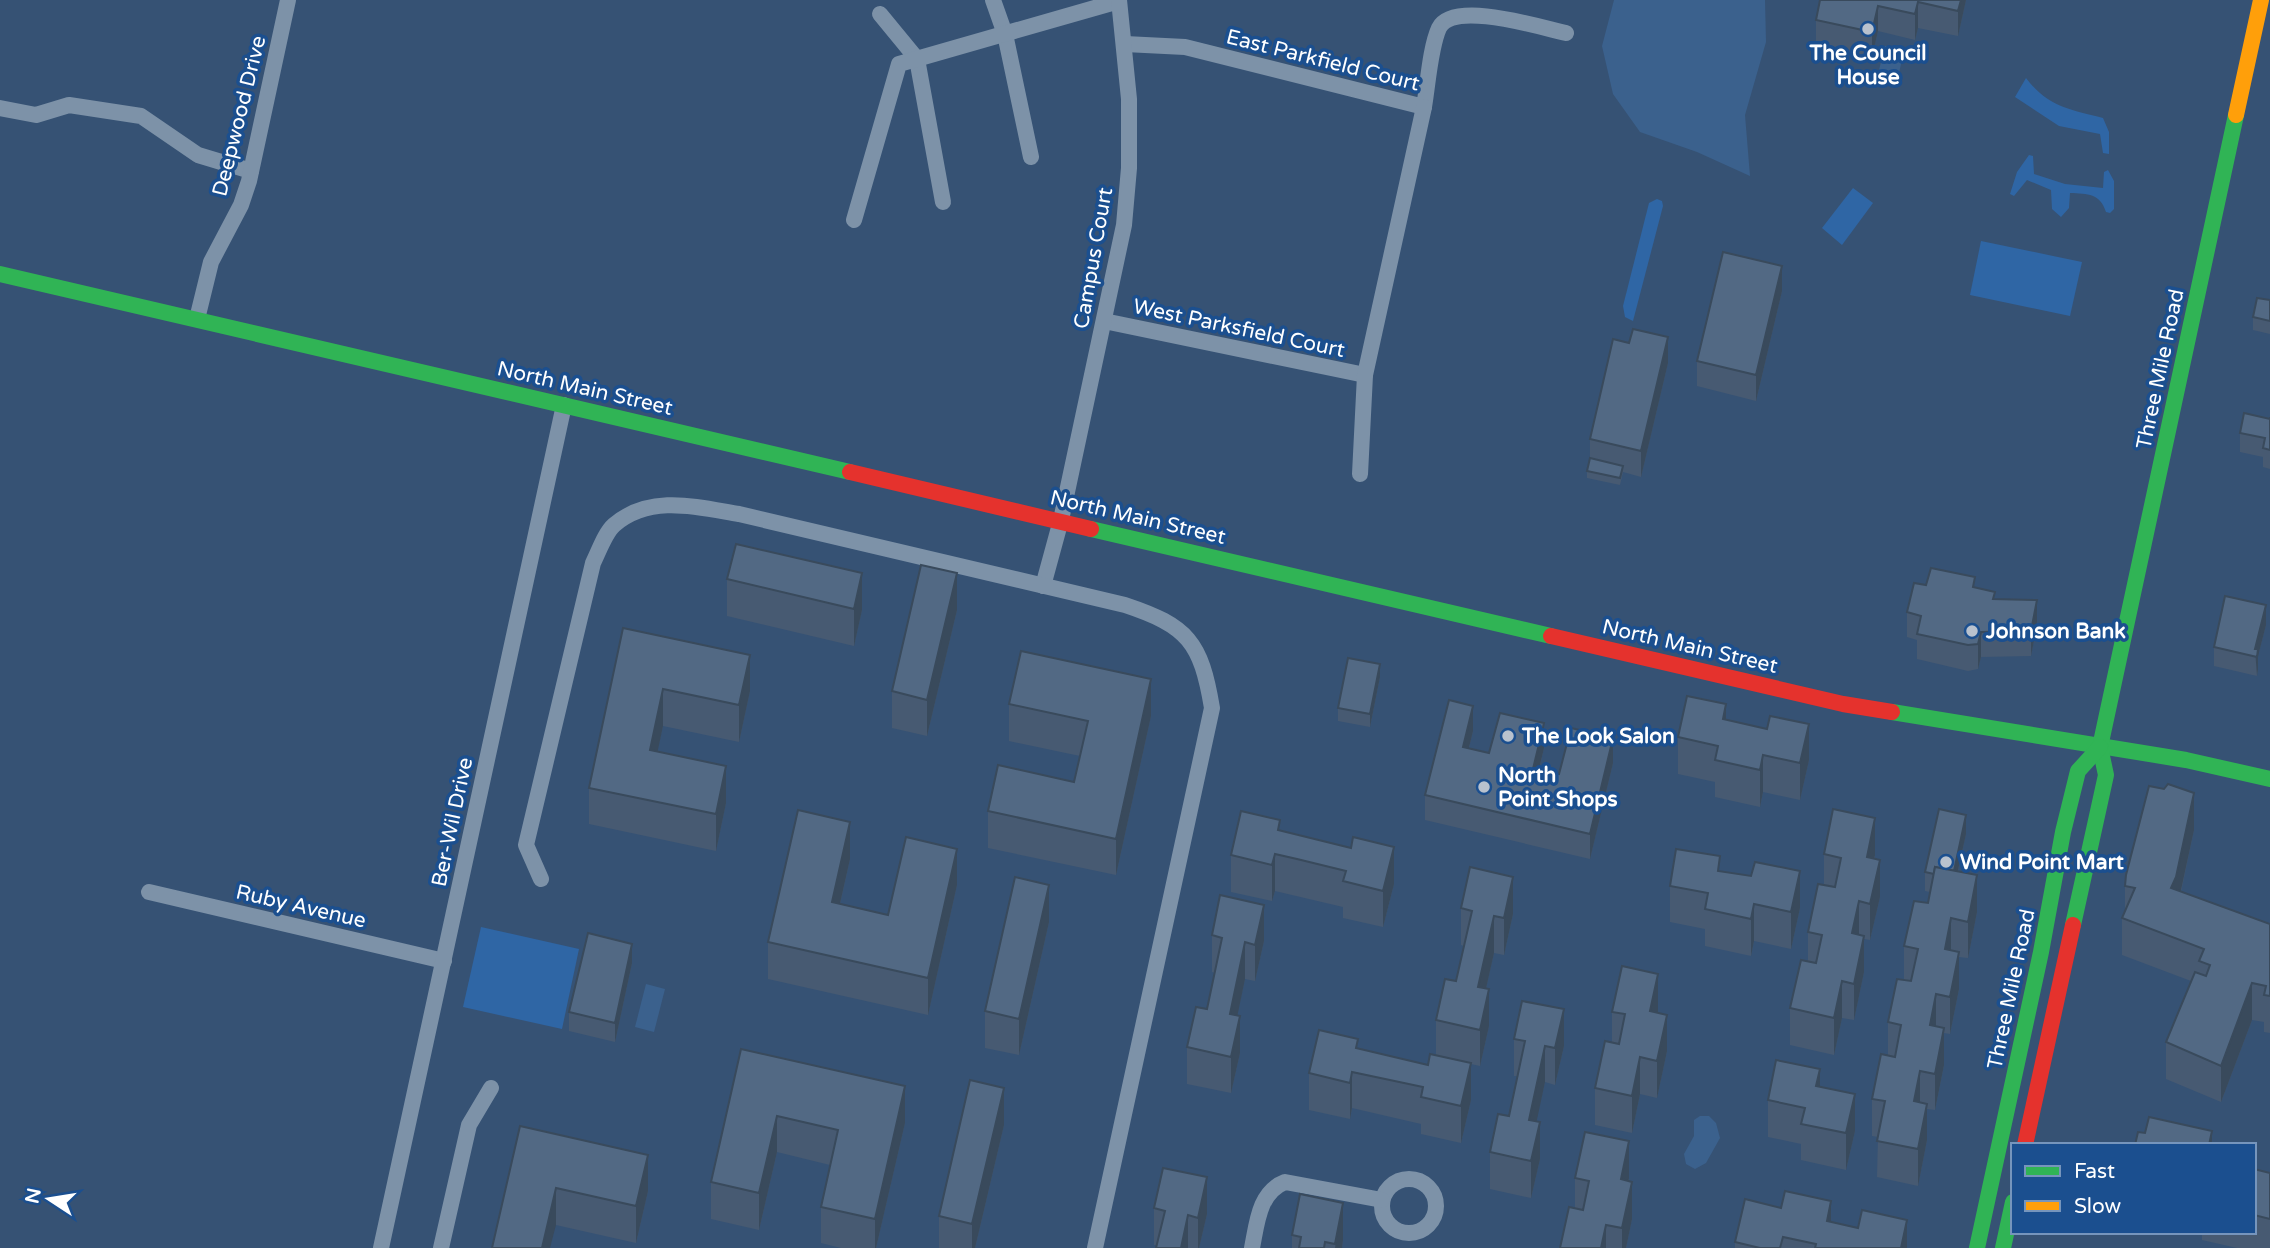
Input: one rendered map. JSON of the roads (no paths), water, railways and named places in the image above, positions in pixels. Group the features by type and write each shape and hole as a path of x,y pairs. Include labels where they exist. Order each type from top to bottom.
{"main road":[{"name":"Three Mile Road","path":"2025,1143 2106,775 2100,747 2261,0"},
{"name":"North Main Street","path":"0,274 1843,704 2186,760 2270,779"},
{"name":"Three Mile Road","path":"1977,1248 2042,952 2063,832 2078,771 2100,747"},
{"path":"2003,1248 2011,1211"}],"street":[{"name":"Deepwood Drive","path":"197,319 211,262 241,205 251,171 288,0"},
{"path":"993,0 1005,34 1031,157"},
{"path":"854,220 899,64 1119,1"},
{"name":"Campus Court","path":"1044,586 1061,520 1124,225 1129,168 1125,44 1119,1"},
{"name":"East Parkfield Court","path":"1125,44 1185,47 1424,107 1440,27 1453,14 1470,13 1566,33"},
{"path":"880,14 917,59 943,202"},
{"path":"0,108 36,115 69,105 141,116 198,155 251,171"},
{"path":"1360,474 1365,375 1424,107"},
{"name":"West Parksfield Court","path":"1104,321 1365,375"},
{"name":"Ber-Wil Drive","path":"382,1248 564,405"},
{"path":"541,879 526,845 593,563 612,526 645,506 689,506 739,514 1044,586 1165,618 1189,639 1206,675 1212,708 1096,1248"},
{"name":"Ruby Avenue","path":"149,892 444,961"},
{"path":"441,1248 469,1125 491,1088"},
{"path":"1252,1248 1264,1201 1273,1186 1285,1182 1382,1200"}],"place":[{"name":"The Council House","path":"1868,29"},
{"name":"Johnson Bank","path":"1972,631"},
{"name":"The Look Salon","path":"1508,736"},
{"name":"North Point Shops","path":"1484,787"},
{"name":"Wind Point Mart","path":"1946,862"}]}
